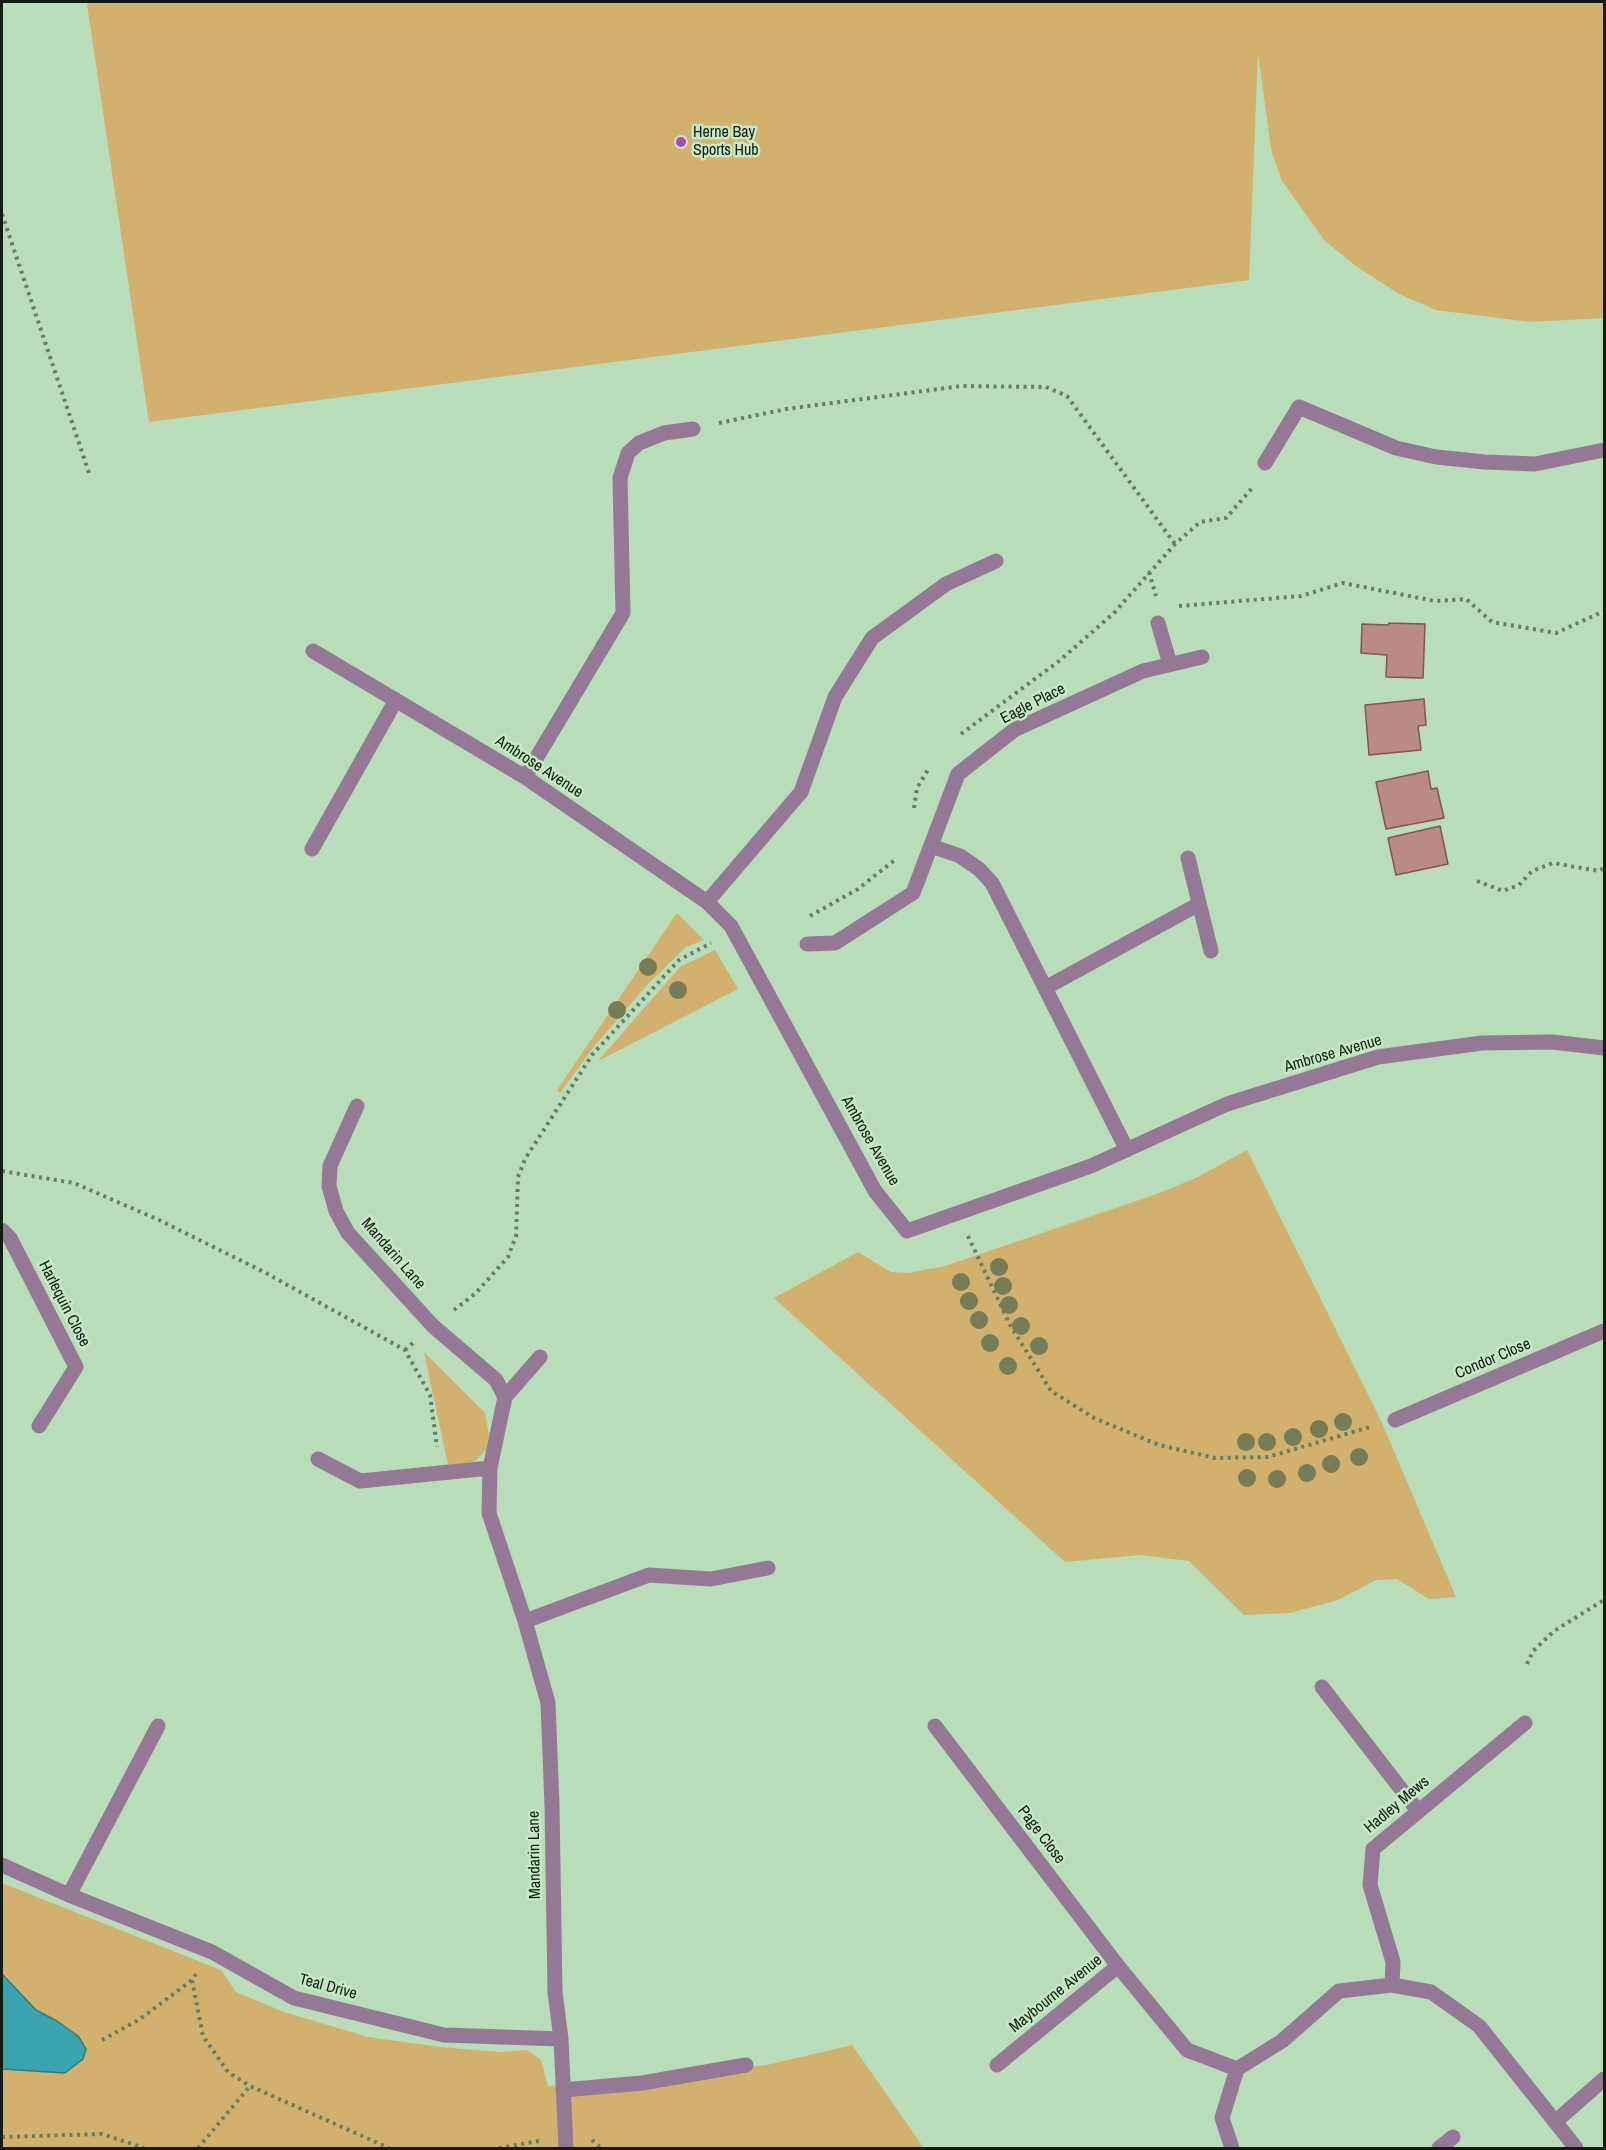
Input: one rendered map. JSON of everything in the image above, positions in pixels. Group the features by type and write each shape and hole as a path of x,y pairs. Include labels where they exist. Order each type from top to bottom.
{"street":[{"path":"1265,464 1299,407 1396,448 1436,457 1535,464 1605,450"},
{"path":"525,777 623,613 620,478 628,453 639,443 664,433 693,429"},
{"path":"707,902 801,792 835,697 872,638 946,584 996,561"},
{"path":"1158,623 1170,664"},
{"name":"Ambrose Avenue","path":"313,651 525,777 707,902 731,926 882,1199 907,1231 1091,1166 1227,1104 1378,1057 1482,1043 1552,1042 1605,1048"},
{"name":"Eagle Place","path":"807,944 835,943 914,893 958,774 1014,730 1143,670 1202,657"},
{"path":"312,849 396,700"},
{"path":"931,846 960,856 979,869 992,883 1127,1150"},
{"path":"1188,858 1211,951"},
{"path":"1045,988 1199,904"},
{"name":"Mandarin Lane","path":"357,1106 330,1166 329,1186 336,1211 348,1233 433,1326 496,1380 505,1397"},
{"name":"Harlequin Close","path":"2,1230 9,1238 76,1367 39,1426"},
{"name":"Condor Close","path":"1395,1420 1605,1331"},
{"name":"Mandarin Lane","path":"540,1357 505,1397 490,1468 489,1513 525,1621 548,1703 555,1992 561,2039 565,2143"},
{"path":"318,1459 360,1481 490,1468"},
{"path":"525,1621 649,1575 711,1579 768,1568"},
{"path":"1322,1687 1418,1811"},
{"name":"Hadley Mews","path":"1392,1985 1393,1962 1370,1885 1372,1849 1525,1723"},
{"path":"69,1895 158,1726"},
{"name":"Page Close","path":"935,1726 1118,1966"},
{"name":"Teal Drive","path":"2,1864 69,1895 212,1952 294,1998 444,2035 561,2039"},
{"name":"Maybourne Avenue","path":"997,2065 1118,1966 1186,2050 1237,2068"},
{"path":"1232,2148 1222,2118 1237,2068 1282,2042 1338,1991 1392,1985 1431,1992 1479,2026 1576,2148"},
{"path":"563,2090 642,2083 746,2065"},
{"path":"1555,2122 1605,2079"},
{"path":"1439,2148 1453,2138"}],"path":[{"path":"2,214 90,476"},
{"path":"693,429 786,409 962,386 1046,387 1067,396 1175,544"},
{"path":"1157,598 1149,571 1200,522 1226,518 1248,495 1265,464"},
{"path":"1170,606 1301,596 1343,583 1435,601 1466,599 1492,622 1556,633 1605,611"},
{"path":"1478,881 1503,891 1519,885 1532,871 1553,863 1599,871 1605,868"},
{"path":"405,1350 476,1293 508,1257 516,1236 518,1177 525,1158 592,1055 679,960 710,944 731,926"},
{"path":"2,1171 74,1183 138,1211 264,1272 405,1350 429,1395 440,1473"},
{"path":"957,1213 1010,1325 1051,1391 1095,1418 1159,1445 1215,1458 1268,1457 1395,1420"},
{"path":"1527,1664 1533,1651 1554,1630 1605,1600"},
{"path":"102,2040 140,2019 192,1980 212,1952"},
{"path":"192,1980 203,2036 228,2072 250,2086 389,2148"},
{"path":"198,2148 250,2086"},
{"path":"2,2137 102,2134 144,2148"},
{"path":"499,2148 565,2143"}],"shaded area":[{"name":"Herne Bay Sports Hub","path":"90,2 1604,2 1604,318 1530,322 1436,310 1399,294 1356,266 1325,241 1282,181 1271,149 1258,53 1249,280 149,422 87,4"},
{"path":"677,913 704,940 686,947 648,984 592,1049 560,1093 557,1090"},
{"path":"715,950 738,989 598,1061 680,967"},
{"path":"1247,1150 1382,1423 1456,1597 1429,1599 1397,1579 1376,1580 1338,1600 1290,1613 1244,1615 1189,1561 1140,1555 1065,1562 774,1298 858,1252 891,1272 908,1273 945,1266 1157,1194 1196,1178"},
{"path":"424,1352 485,1413 489,1435 486,1450 474,1462 448,1465"},
{"path":"2,1883 221,1970 236,1992 284,2012 368,2037 440,2047 500,2052 527,2050 541,2060 548,2086 767,2065 852,2045 924,2148 2,2148"}],"water":[{"path":"2,1974 36,2010 78,2036 86,2049 83,2059 65,2073 2,2069"}],"building":[{"path":"1389,623 1425,624 1423,678 1386,677 1387,655 1361,653 1362,624 1388,625"},
{"path":"1424,699 1426,725 1418,726 1421,750 1369,755 1365,705"},
{"path":"1428,771 1431,789 1437,788 1444,818 1386,829 1376,782"},
{"path":"1440,826 1448,864 1396,875 1388,838"}],"place":[{"name":"Herne Bay Sports Hub","path":"681,142"}]}
